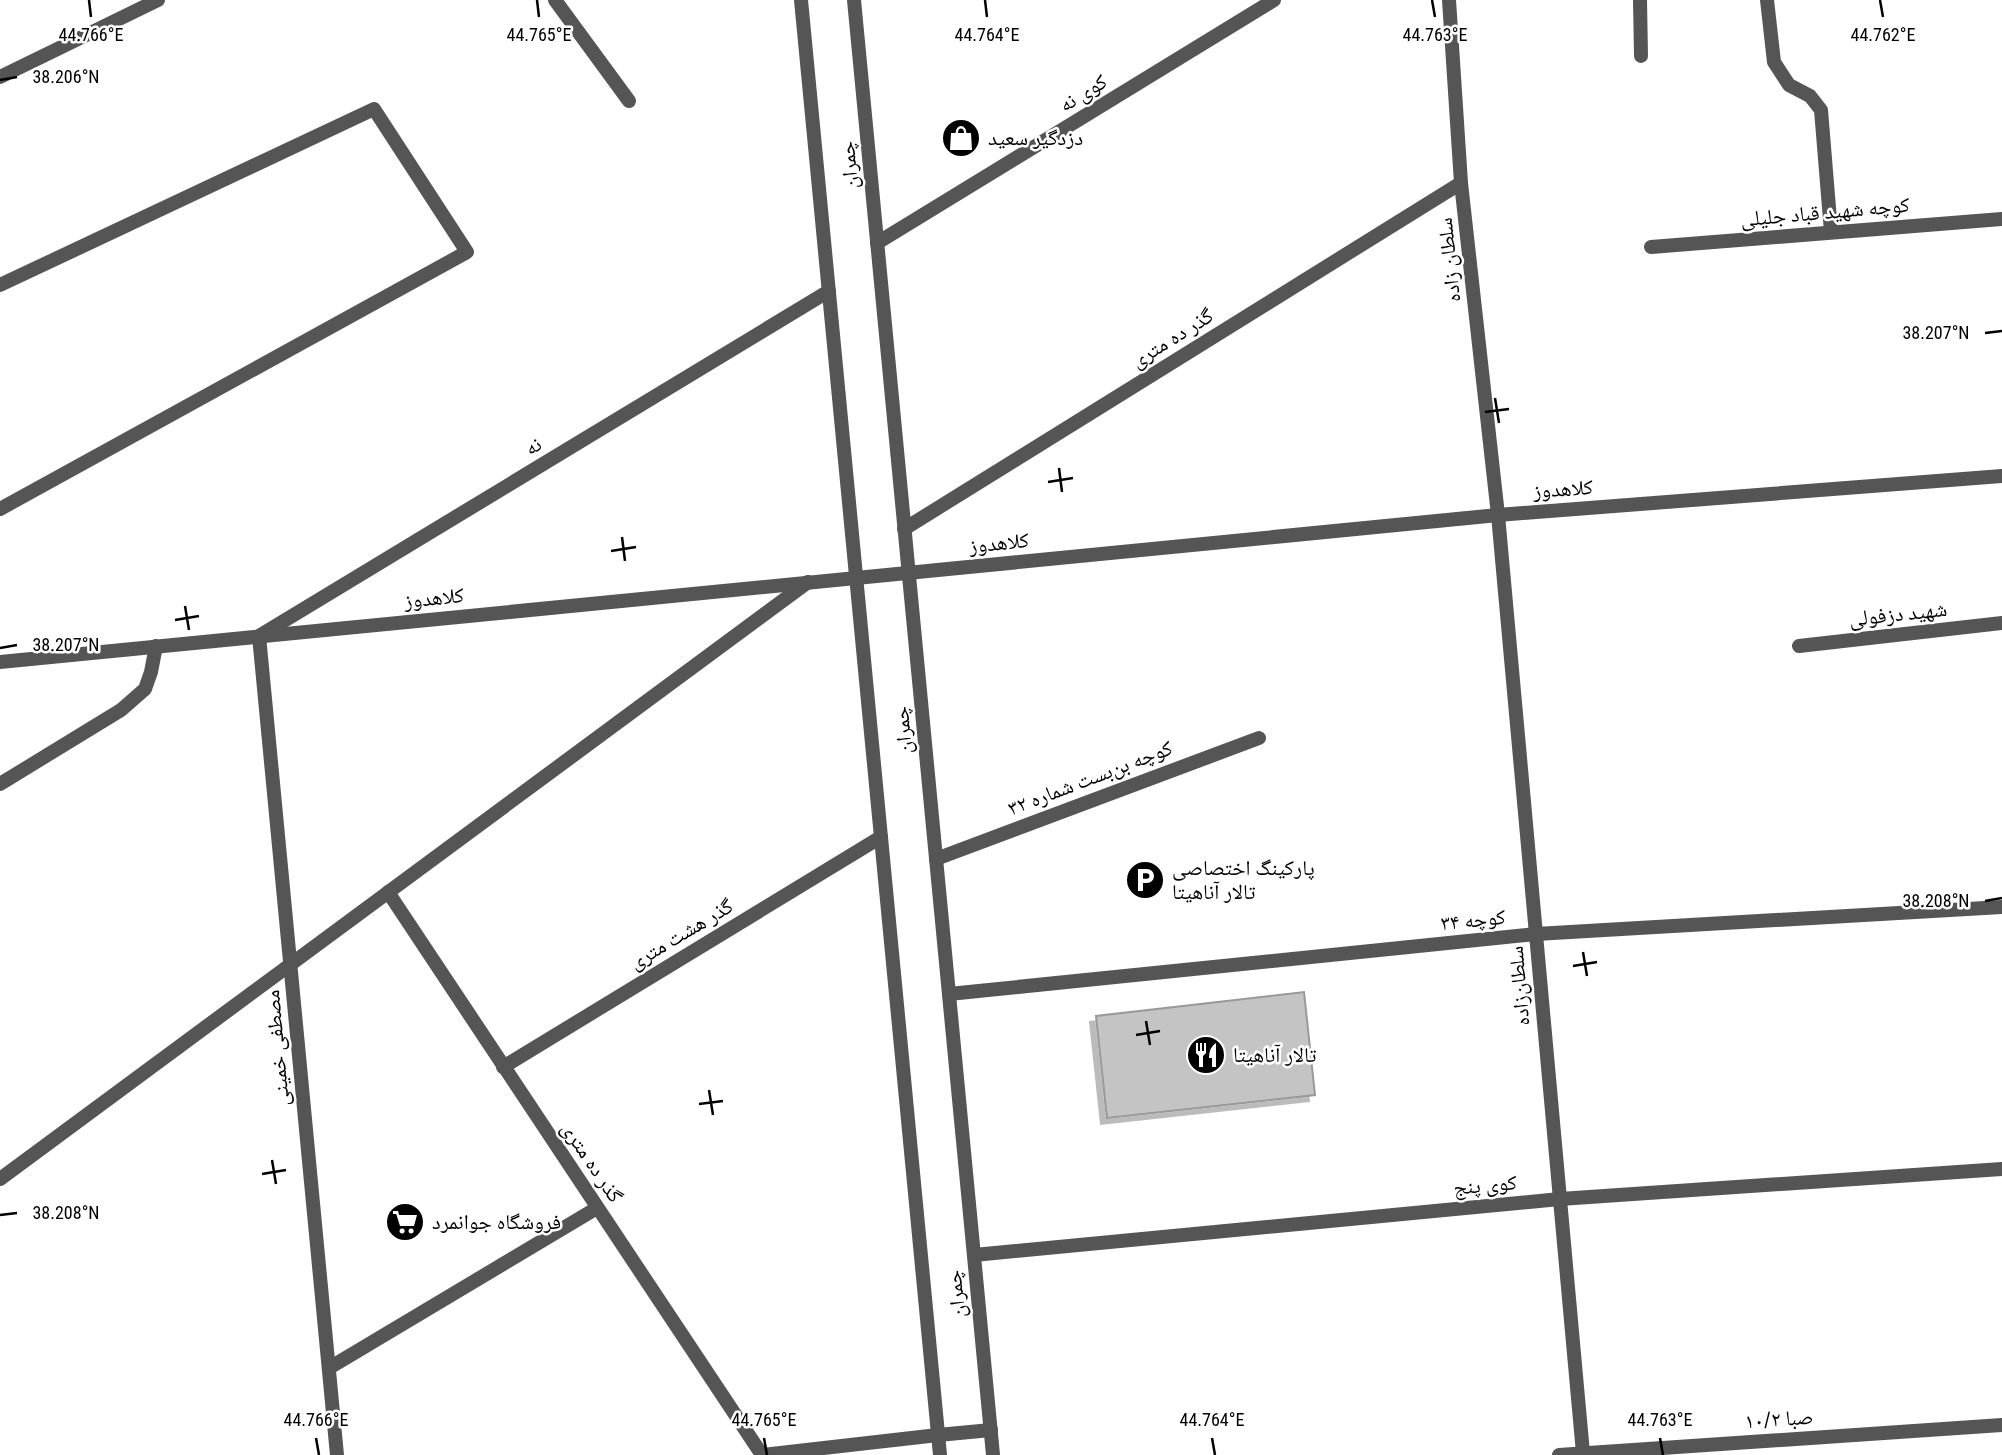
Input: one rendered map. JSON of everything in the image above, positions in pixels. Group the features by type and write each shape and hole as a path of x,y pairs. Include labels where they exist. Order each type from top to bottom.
{"street":[{"path":"0,77 159,0"},
{"path":"555,0 629,101"},
{"name":"چمران","path":"801,0 940,1455"},
{"name":"چمران","path":"854,0 993,1455"},
{"name":"کوی نه","path":"877,243 1274,0"},
{"name":"سلطان زاده","path":"1449,0 1461,183 1498,515"},
{"path":"1640,0 1641,56"},
{"path":"1767,0 1774,62 1790,85 1810,96 1821,110 1830,232"},
{"path":"0,285 374,109 467,252 0,509"},
{"name":"گذر ده متری","path":"904,529 1461,183"},
{"name":"کوچه شهید قباد جلیلی","path":"1651,247 2002,219"},
{"name":"نه","path":"259,636 829,291"},
{"name":"کلاهدوز","path":"0,662 1498,515 2002,476"},
{"name":"سلطان‌زاده","path":"1498,515 1583,1453"},
{"path":"0,1179 808,582"},
{"name":"شهید دزفولی","path":"1799,646 2002,624"},
{"name":"مصطفی خمینی","path":"259,636 337,1455"},
{"path":"0,785 121,710 145,689 156,646"},
{"name":"کوچه بن‌بست شماره ۳۲","path":"936,859 1259,738"},
{"name":"گذر هشت متری","path":"503,1067 881,837"},
{"name":"گذر ده متری","path":"388,892 762,1455"},
{"name":"کوچه ۳۴","path":"949,994 1536,934 2002,907"},
{"name":"کوی پنج","path":"974,1255 1560,1199 2002,1169"},
{"path":"329,1367 597,1208"},
{"name":"صبا ۱۰/۲","path":"1559,1455 2002,1425"},
{"path":"762,1455 990,1430"}],"building":[{"name":"تالار آناهیتا","path":"1304,992 1315,1095 1107,1118 1096,1016"}],"place":[{"name":"دزدگیر سعید","path":"961,138"},
{"name":"پارکینگ اختصاصی تالار آناهیتا","path":"1145,880"},
{"name":"تالار آناهیتا","path":"1206,1055"},
{"name":"فروشگاه جوانمرد","path":"405,1222"}]}
